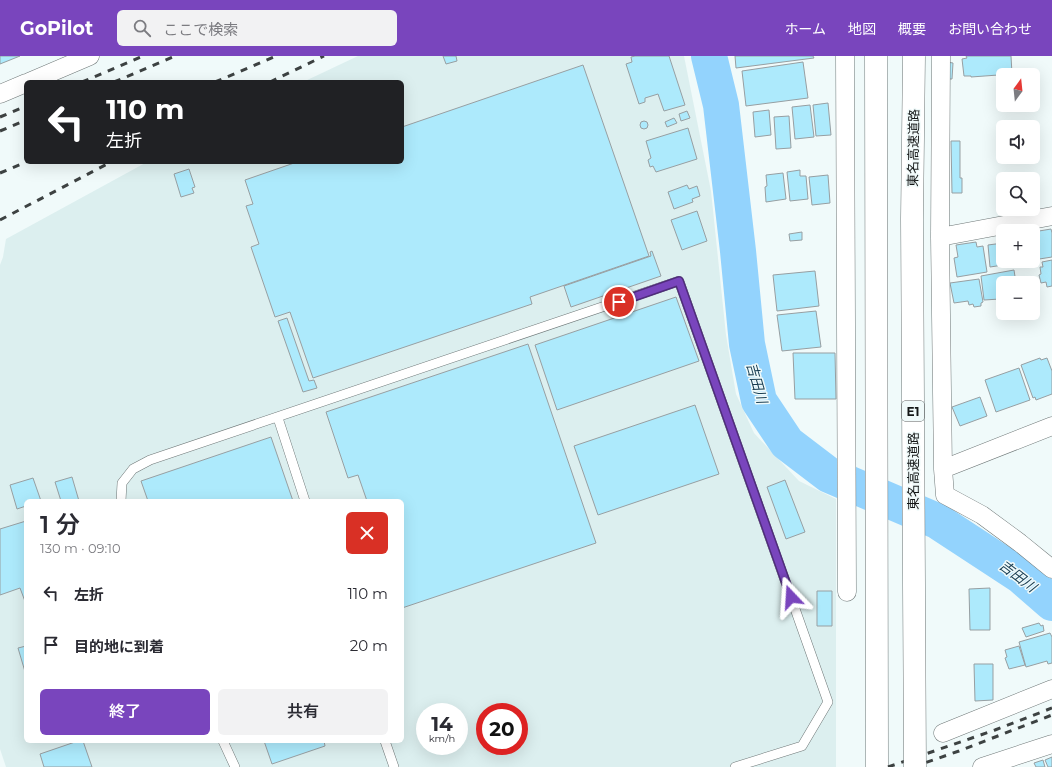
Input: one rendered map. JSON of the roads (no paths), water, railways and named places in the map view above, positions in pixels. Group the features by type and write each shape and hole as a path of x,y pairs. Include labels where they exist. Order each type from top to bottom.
{"highway":[{"path":"876,56 877,767"},
{"name":"東名高速道路","path":"914,56 912,219 915,767"}],"street":[{"path":"34,80 90,56"},
{"path":"845,56 847,592"},
{"path":"941,56 940,237 943,469 945,495 982,515 1052,569"},
{"path":"0,94 24,84"},
{"path":"940,237 1052,216"},
{"path":"943,469 1052,426"},
{"path":"943,733 1052,689"},
{"path":"982,767 1052,744"}],"lane":[{"path":"121,499 122,483 133,469 150,460 278,418 679,281 828,702 802,746 735,767"},
{"path":"278,418 304,499"},
{"path":"225,743 235,767"},
{"path":"386,743 394,767"}],"waterway":[{"name":"吉田川","path":"709,56 721,105 747,344 759,401 787,443 829,475 937,521 1021,576 1052,603"}],"railway":[{"path":"87,80 143,56"},
{"path":"119,80 175,56"},
{"path":"220,80 276,56"},
{"path":"274,80 324,56"},
{"path":"0,117 24,107"},
{"path":"0,131 24,121"},
{"path":"0,173 24,163"},
{"path":"0,220 107,164"},
{"path":"888,767 995,730 1052,708"},
{"path":"913,767 1052,715"}]}
